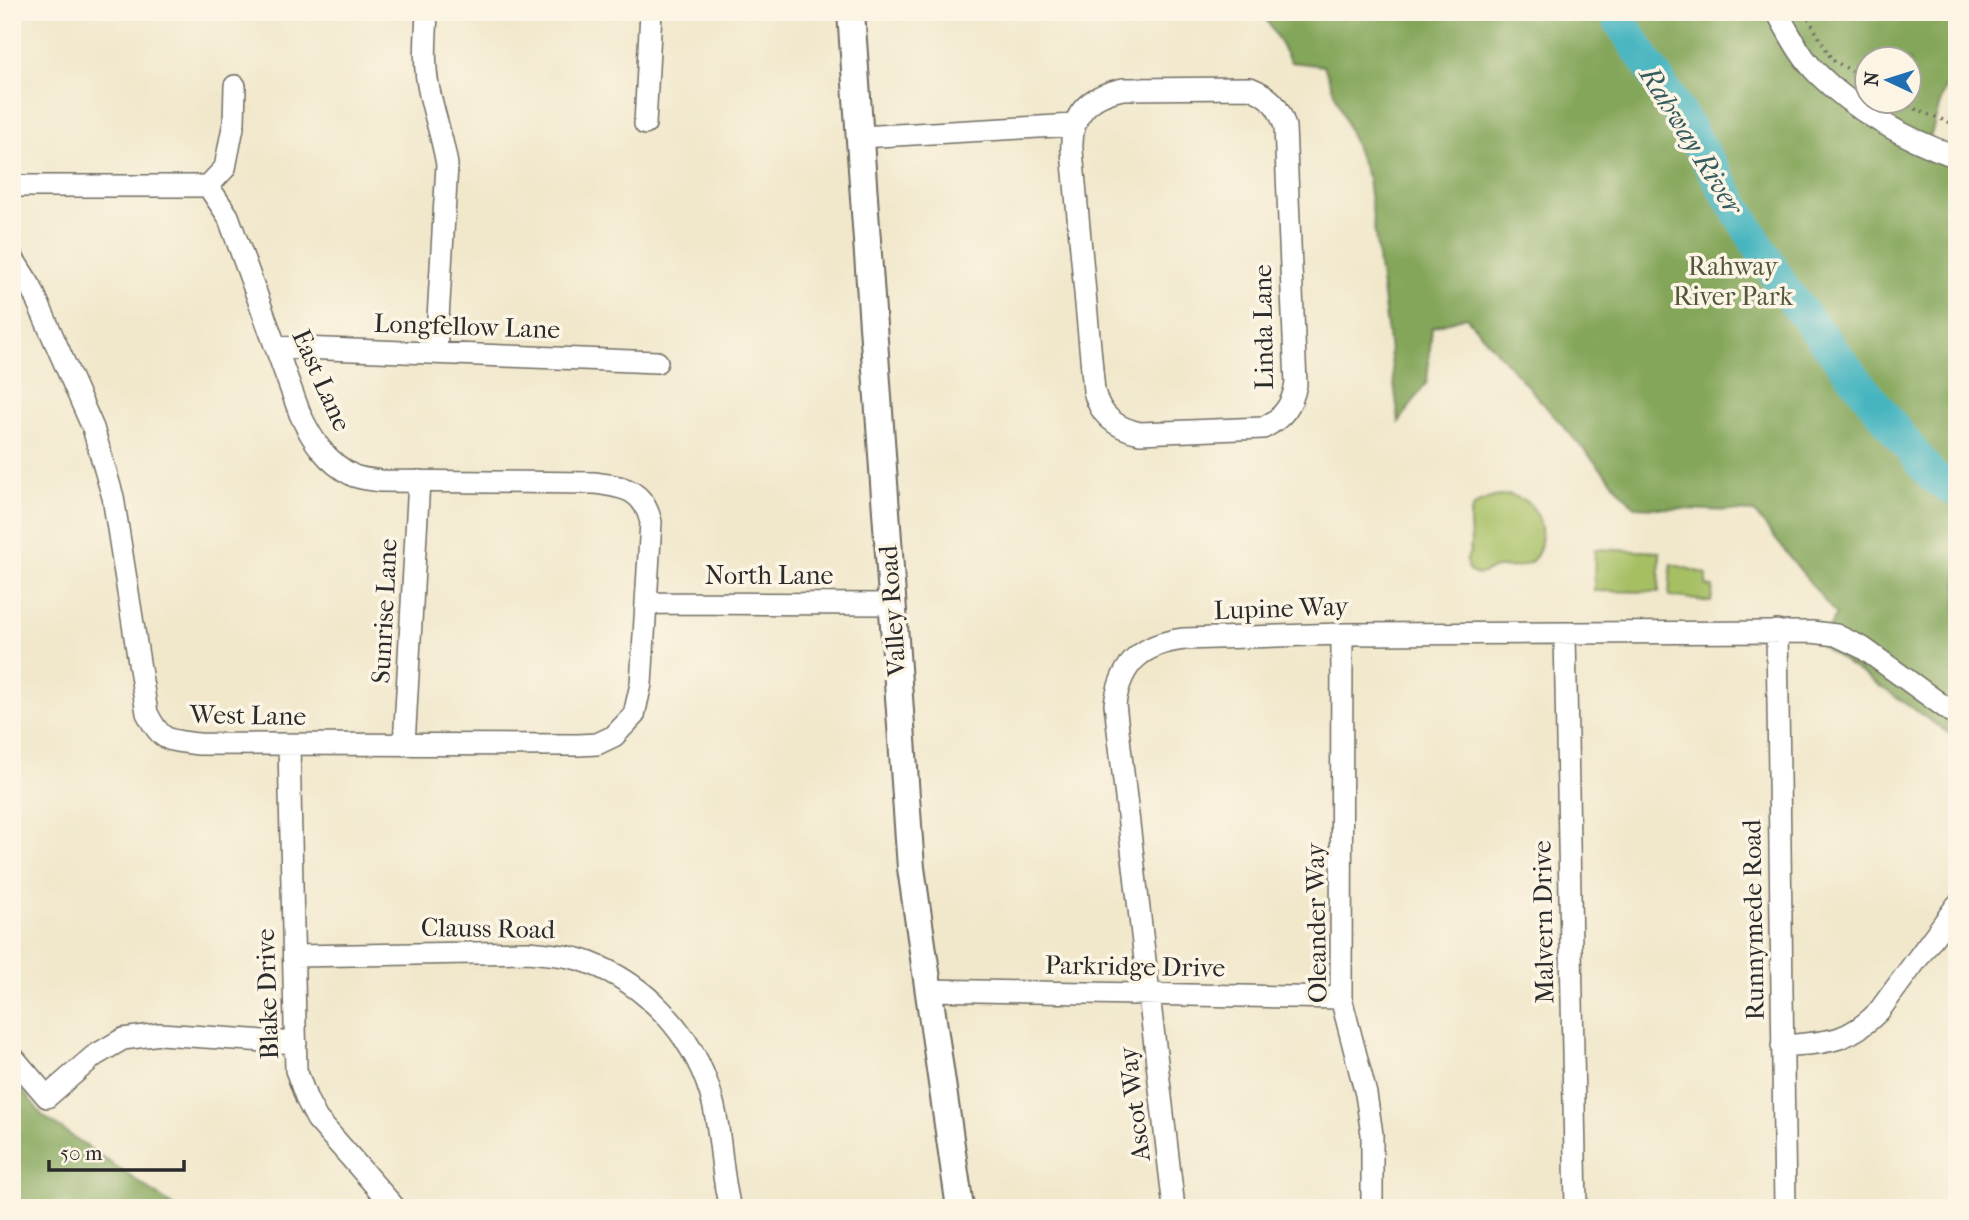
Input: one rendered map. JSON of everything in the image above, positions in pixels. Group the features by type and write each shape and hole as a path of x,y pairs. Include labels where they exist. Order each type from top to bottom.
{"street":[{"path":"427,12 427,79 447,165 436,353"},
{"path":"645,124 651,12"},
{"name":"Valley Road","path":"851,12 911,868 960,1208"},
{"path":"1777,12 1790,37 1818,74 1850,100 1885,125 1926,146 1957,157"},
{"path":"12,186 208,186 226,168 234,122 234,86"},
{"name":"Linda Lane","path":"1250,88 1263,93 1274,102 1285,127 1296,384 1294,399 1287,411 1276,421 1264,428 1253,430 1140,433 1118,426 1101,410 1094,391 1072,151 1074,125 1080,113 1092,100 1106,92 1123,89 1250,88"},
{"path":"860,137 1074,125"},
{"name":"East Lane","path":"208,186 228,216 312,440 332,461 356,477 382,481 594,482 623,487 636,494 648,509 651,522 646,603"},
{"name":"West Lane","path":"12,257 31,287 93,428 113,497 147,713 157,733 170,740 199,744 597,744 614,736 634,715 641,684 646,603"},
{"name":"Longfellow Lane","path":"276,347 657,362"},
{"name":"Sunrise Lane","path":"404,745 419,481"},
{"name":"North Lane","path":"646,603 891,604"},
{"name":"Runnymede Road","path":"1777,631 1785,1208"},
{"name":"Lupine Way","path":"1149,994 1116,719 1117,690 1122,677 1139,654 1163,641 1342,634 1812,632 1836,635 1863,648 1957,716"},
{"name":"Oleander Way","path":"1342,634 1341,998 1366,1094 1371,1134 1372,1208"},
{"name":"Malvern Drive","path":"1566,634 1576,1208"},
{"name":"Blake Drive","path":"289,745 296,1070 317,1119 395,1208"},
{"path":"1782,1046 1823,1043 1850,1036 1864,1026 1879,1011 1957,905"},
{"name":"Clauss Road","path":"294,956 527,952 587,962 615,974 662,1010 698,1062 710,1091 730,1208"},
{"name":"Parkridge Drive","path":"928,990 1341,998"},
{"name":"Ascot Way","path":"1149,994 1174,1208"},
{"path":"12,1056 47,1097 94,1056 122,1038 160,1034 296,1043"}],"path":[{"path":"1805,12 1832,60 1854,73"},
{"path":"1924,113 1957,125"},
{"path":"12,1200 27,1208"}],"green space":[{"name":"Rahway River Park","path":"1262,12 1957,12 1957,64 1943,93 1924,159 1957,167 1957,739 1820,645 1836,615 1754,512 1635,507 1466,317 1432,327 1427,382 1399,422 1368,179 1324,66 1291,62"},
{"path":"1510,495 1528,503 1537,514 1541,529 1538,552 1535,558 1524,565 1492,569 1477,575 1469,571 1466,561 1470,550 1472,510 1478,503 1490,498"},
{"path":"1595,549 1660,552 1659,592 1594,591"},
{"path":"1671,564 1707,574 1706,586 1713,587 1711,602 1669,596"},
{"path":"12,1077 43,1116 176,1208 12,1208"}],"waterway":[{"name":"Rahway River","path":"1614,12 1683,119 1784,289 1932,476 1957,492"}]}
